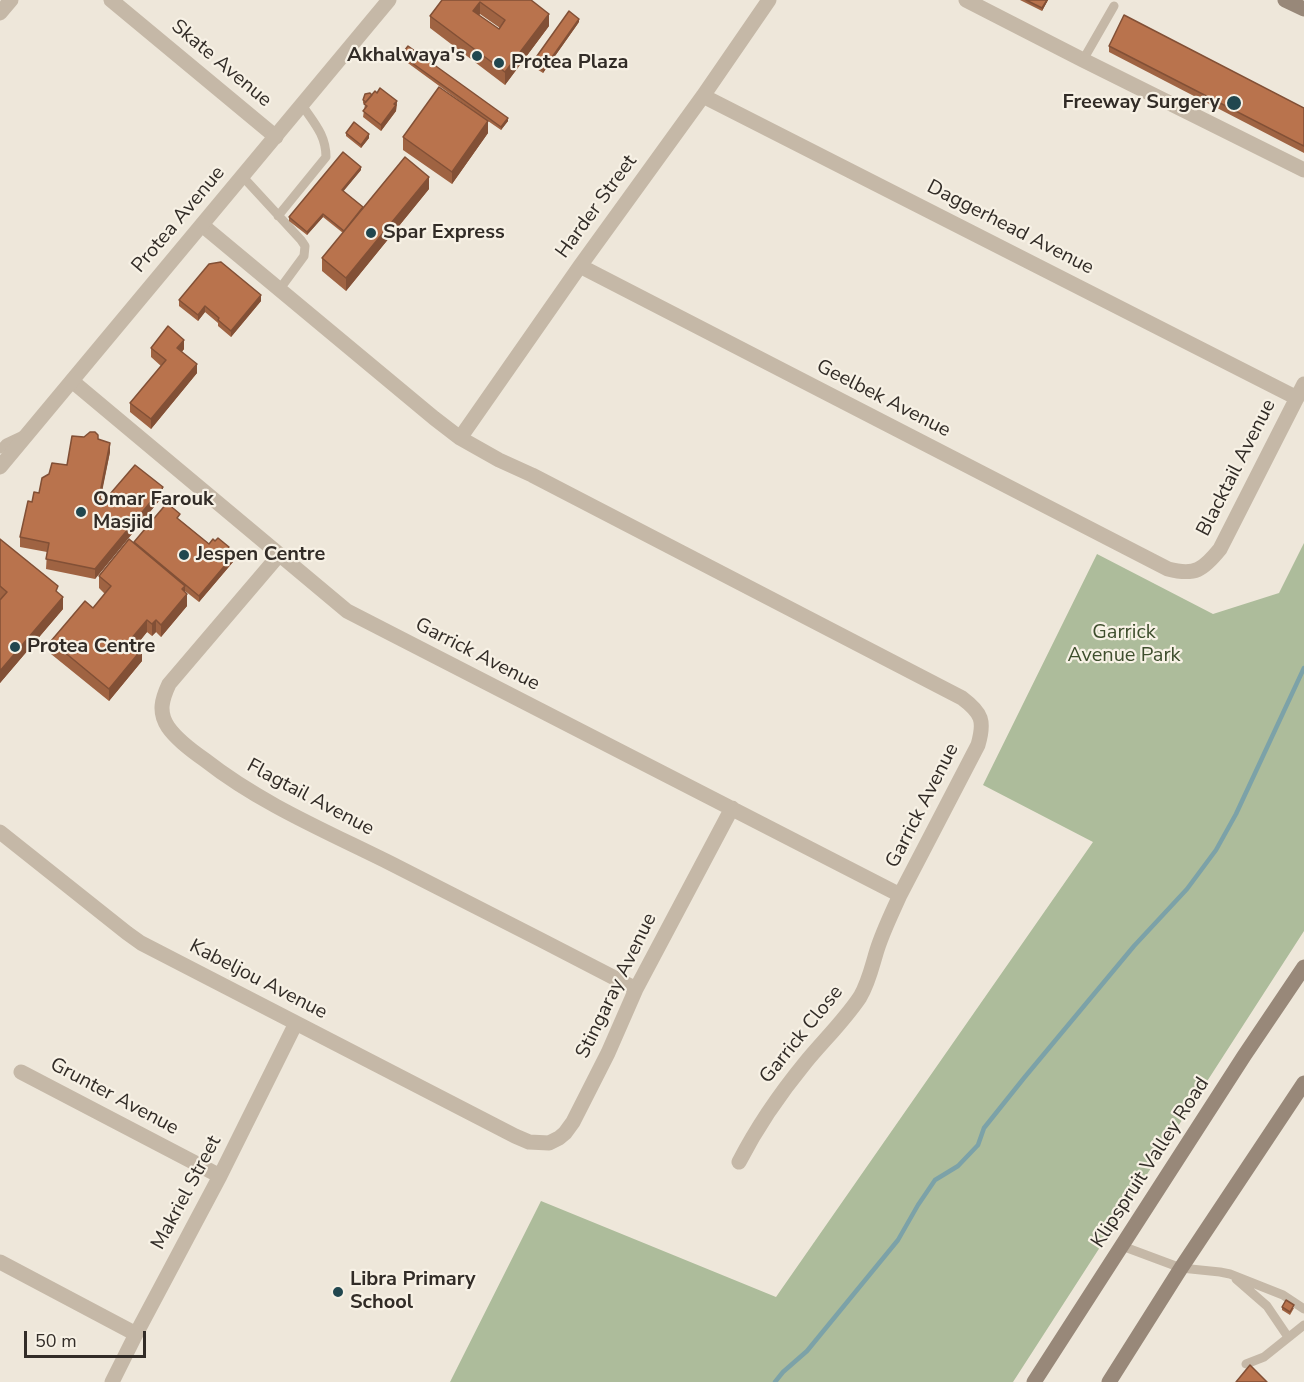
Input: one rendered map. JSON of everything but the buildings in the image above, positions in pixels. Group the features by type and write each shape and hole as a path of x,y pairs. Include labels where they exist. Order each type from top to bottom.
{"main road":[{"path":"1285,0 1304,9"},
{"name":"Klipspruit Valley Road","path":"1034,1382 1304,967"},
{"path":"1109,1382 1181,1268 1304,1083"}],"street":[{"path":"0,13 11,0"},
{"name":"Skate Avenue","path":"111,0 276,137"},
{"name":"Protea Avenue","path":"0,467 389,0"},
{"name":"Harder Street","path":"460,438 580,266 704,96 769,0"},
{"path":"966,0 1304,170"},
{"name":"Daggerhead Avenue","path":"704,96 1300,391"},
{"name":"Garrick Avenue","path":"72,381 337,604 358,618 900,895 978,745 981,724 975,707 460,438 424,411 202,225"},
{"name":"Geelbek Avenue","path":"580,266 1168,569"},
{"name":"Blacktail Avenue","path":"1168,569 1194,572 1201,569 1220,549 1300,391"},
{"name":"Flagtail Avenue","path":"279,555 169,684 161,704 164,720 169,729 187,747 223,775 266,801 636,989"},
{"name":"Stingaray Avenue","path":"515,1136 529,1142 549,1143 565,1133 573,1122 608,1053 636,989 732,808"},
{"name":"Kabeljou Avenue","path":"0,832 141,942 515,1136"},
{"name":"Garrick Close","path":"739,1162 766,1113 862,993 900,895"},
{"name":"Makriel Street","path":"112,1382 220,1176 296,1023"},
{"name":"Grunter Avenue","path":"21,1072 220,1176"},
{"path":"0,1262 136,1334"}],"lane":[{"path":"1083,60 1114,6"},
{"path":"278,216 326,157 323,135 302,105"},
{"path":"243,177 305,246 304,256 279,290"},
{"path":"0,449 6,443 28,433"},
{"path":"1122,1246 1181,1268 1230,1274 1282,1295 1304,1309"},
{"path":"1230,1274 1267,1306 1288,1336"},
{"path":"1245,1364 1264,1357 1304,1325"}],"green space":[{"name":"Garrick Avenue Park","path":"1304,543 1304,931 1013,1382 450,1382 541,1201 776,1297 1093,842 983,785 1097,554 1213,614 1279,593"}],"waterway":[{"path":"775,1382 807,1351 898,1240 935,1180 958,1166 978,1145 984,1128 1024,1078 1134,946 1187,889 1216,850 1236,814 1304,668"}],"place":[{"name":"Akhalwaya's","path":"477,56"},
{"name":"Protea Plaza","path":"499,63"},
{"name":"Freeway Surgery","path":"1234,103"},
{"name":"Spar Express","path":"371,233"},
{"name":"Omar Farouk Masjid","path":"81,512"},
{"name":"Jespen Centre","path":"184,555"},
{"name":"Protea Centre","path":"15,647"},
{"name":"Libra Primary School","path":"338,1292"}]}
